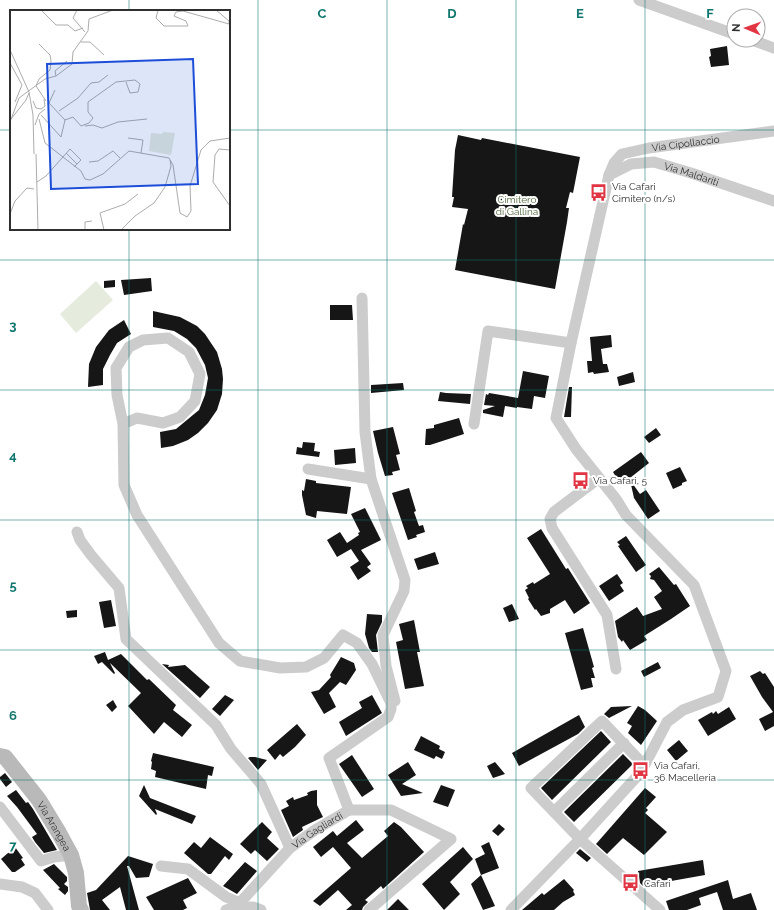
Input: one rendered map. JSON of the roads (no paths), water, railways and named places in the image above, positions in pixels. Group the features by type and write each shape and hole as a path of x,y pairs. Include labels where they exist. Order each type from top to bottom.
{"street":[{"path":"639,0 726,31"},
{"name":"Via Cipollaccio","path":"644,765 667,722 683,710 718,697 726,671 694,585 626,515 616,499 576,449 556,418 571,343 609,175 614,163 622,154 649,148 774,131"},
{"name":"Via Maldariti","path":"609,175 631,164 654,162 774,201"},
{"path":"349,810 330,758 388,717 392,703 396,700 386,666 383,635 404,592 405,580 371,479 365,432 362,298"},
{"path":"474,424 488,331 571,343"},
{"path":"123,424 137,418 163,423 180,417 195,401 200,374 189,352 168,338 142,340 129,347 116,368 117,396 123,424 124,485 137,515 219,643 240,661 280,668 306,667 324,658 343,635 357,643 372,664 392,703"},
{"path":"308,469 371,479"},
{"path":"599,478 554,512 550,519 552,528 607,615 616,668"},
{"path":"77,532 80,540 91,555 119,588 126,639 216,725 231,749 261,784 290,848"},
{"path":"512,910 580,839 641,772 644,765 602,721 531,788 580,839 660,910"},
{"path":"554,812 624,744"},
{"name":"Via Arangea","path":"0,756 5,758 39,800 60,832 71,855 76,873 79,906 81,910"},
{"path":"0,807 41,861 54,857 71,855"},
{"name":"Via Gagliardi","path":"234,907 290,848 315,830 349,810 391,810 451,839 369,910"},
{"path":"161,866 188,869 226,897 234,907 253,907 261,910"},
{"path":"0,884 22,887 35,893 48,910"}],"place":[{"name":"Via Cafari Cimitero (n/s)","path":"599,192"},
{"name":"Via Cafari, 5","path":"580,480"},
{"name":"Via Cafari, 36 Macelleria","path":"641,771"},
{"name":"Cafari","path":"631,883"}],"park label":[{"name":"Cimitero di Gallina","path":"517,204"}]}
